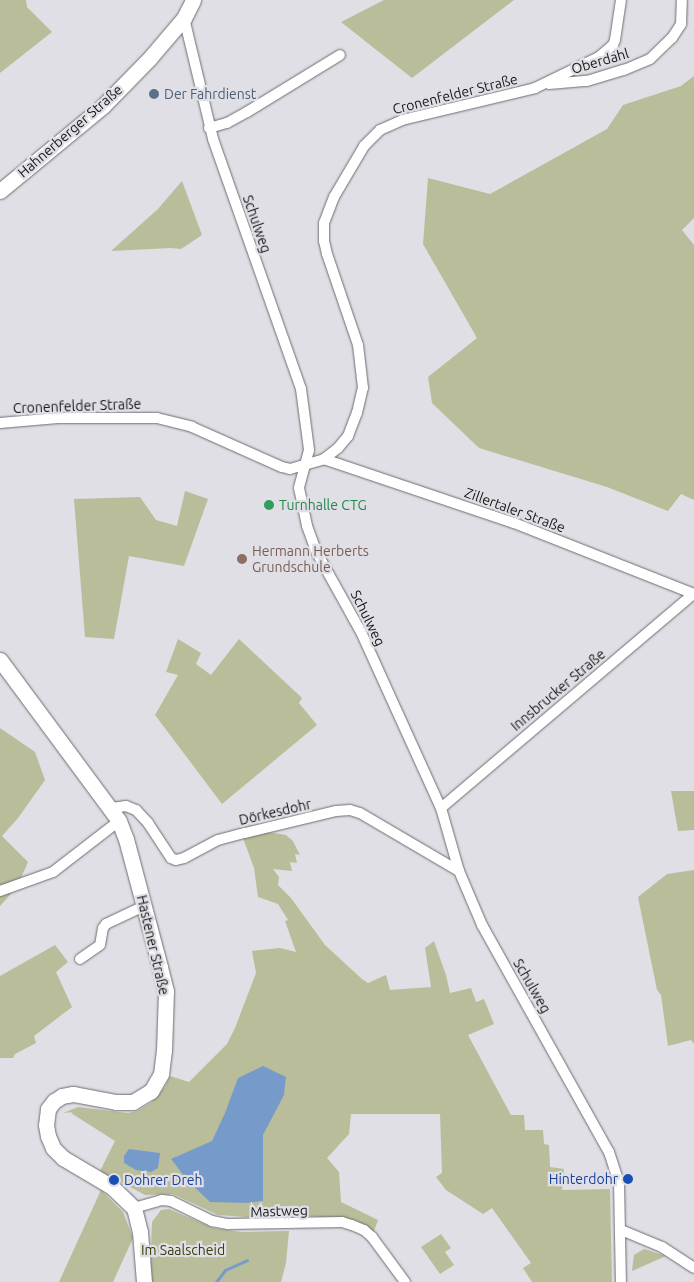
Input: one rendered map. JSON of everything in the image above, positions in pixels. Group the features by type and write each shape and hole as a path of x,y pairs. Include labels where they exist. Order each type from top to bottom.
{"main road":[{"name":"Hahnerberger Straße","path":"0,191 103,106 149,59 184,18 193,0"},
{"name":"Hastener Straße","path":"0,660 115,815 144,906 166,991 166,1026 161,1074 151,1090 133,1102 116,1102 73,1094 62,1096 54,1101 48,1109 46,1125 53,1148 63,1158 112,1187 134,1208"},
{"path":"134,1208 140,1232 144,1282"}],"street":[{"name":"Oberdahl","path":"548,84 598,57 613,45 621,0"},
{"name":"Oberdahl","path":"548,84 587,82 650,59 672,38 681,24 682,0"},
{"name":"Schulweg","path":"184,18 209,128 301,390 309,450 299,488 307,526 317,553 360,632 441,808 459,871 482,925 602,1140 617,1172 620,1193 621,1230"},
{"path":"209,128 227,123 247,112 340,55"},
{"name":"Cronenfelder Straße","path":"0,423 58,418 157,418 192,427 290,469 324,459 338,448 353,424 362,400 363,376 353,326 327,254 324,241 324,224 334,197 364,146 380,130 402,120 513,95 548,84"},
{"name":"Zillertaler Straße","path":"324,459 514,523 693,594"},
{"name":"Innsbrucker Straße","path":"441,808 693,594"},
{"name":"Dörkesdohr","path":"115,815 126,806 136,810 148,823 171,858 176,860 184,858 218,840 336,811 350,810 360,813 459,871"},
{"path":"0,891 53,872 115,815"},
{"path":"80,959 100,945 103,928 106,924 144,906"},
{"name":"Mastweg","path":"134,1208 162,1200 171,1201 212,1221 228,1224 342,1222 352,1225 372,1237 405,1282"},
{"path":"621,1282 621,1230 662,1247 694,1268"}],"green space":[{"path":"0,0 26,0 27,7 52,32 0,73"},
{"path":"384,0 514,0 412,78 341,22"},
{"path":"694,76 694,218 682,230 694,245 694,500 681,494 668,511 607,487 479,448 432,403 428,377 477,338 423,244 428,178 490,194 607,129 623,105 681,86"},
{"path":"182,181 202,235 181,249 111,251 158,209"},
{"path":"185,491 208,499 184,566 129,556 114,639 85,637 74,499 140,497 156,520 177,526"},
{"path":"178,639 201,653 196,664 211,675 239,639 302,698 299,703 317,725 222,804 155,715 178,675 166,672"},
{"path":"0,728 35,752 45,780 18,818 2,836 28,862 17,887 0,906"},
{"path":"671,791 694,791 694,830 678,831"},
{"path":"268,832 286,835 293,841 300,855 295,854 297,863 290,862 292,871 273,869 279,877 278,885 291,898 325,945 362,979 368,983 386,975 390,990 431,987 425,948 434,941 450,993 471,988 476,1002 484,999 494,1024 468,1035 511,1115 524,1115 525,1130 543,1130 544,1144 549,1145 550,1167 564,1169 562,1190 610,1189 612,1282 532,1282 523,1268 531,1263 492,1208 483,1214 446,1190 436,1177 442,1173 440,1114 351,1114 349,1134 327,1158 339,1172 341,1202 378,1220 374,1231 340,1218 288,1215 248,1217 218,1215 173,1194 145,1195 100,1171 115,1141 71,1113 73,1112 63,1113 78,1107 128,1113 137,1111 151,1103 165,1087 170,1076 189,1082 227,1044 235,1028 256,973 252,951 280,948 296,952 285,921 288,920 278,904 258,897 254,868 243,838"},
{"path":"694,870 694,1044 691,1040 668,1046 661,995 657,990 638,897 667,874"},
{"path":"55,945 68,962 56,972 72,1007 34,1036 36,1043 15,1054 13,1058 0,1058 0,976"},
{"name":"Im Saalscheid","path":"101,1190 123,1212 133,1238 113,1282 59,1282"},
{"name":"Im Saalscheid","path":"169,1209 213,1228 241,1232 289,1231 286,1263 281,1282 144,1282 150,1278 152,1222 161,1210"},
{"path":"441,1234 451,1248 445,1252 454,1265 440,1274 421,1247"},
{"path":"644,1249 666,1256 632,1271 634,1255"}],"water":[{"path":"263,1066 286,1077 284,1095 263,1135 263,1201 246,1203 210,1202 188,1181 171,1159 212,1141 238,1078"},
{"path":"129,1149 160,1153 158,1168 151,1172 136,1170 124,1163 124,1156"}],"waterway":[{"path":"216,1282 225,1270 247,1260"}],"place":[{"name":"Der Fahrdienst","path":"154,94"},
{"name":"Turnhalle CTG","path":"269,505"},
{"name":"Hermann Herberts Grundschule","path":"242,559"},
{"name":"Hinterdohr","path":"628,1179"},
{"name":"Dohrer Dreh","path":"114,1180"}]}
